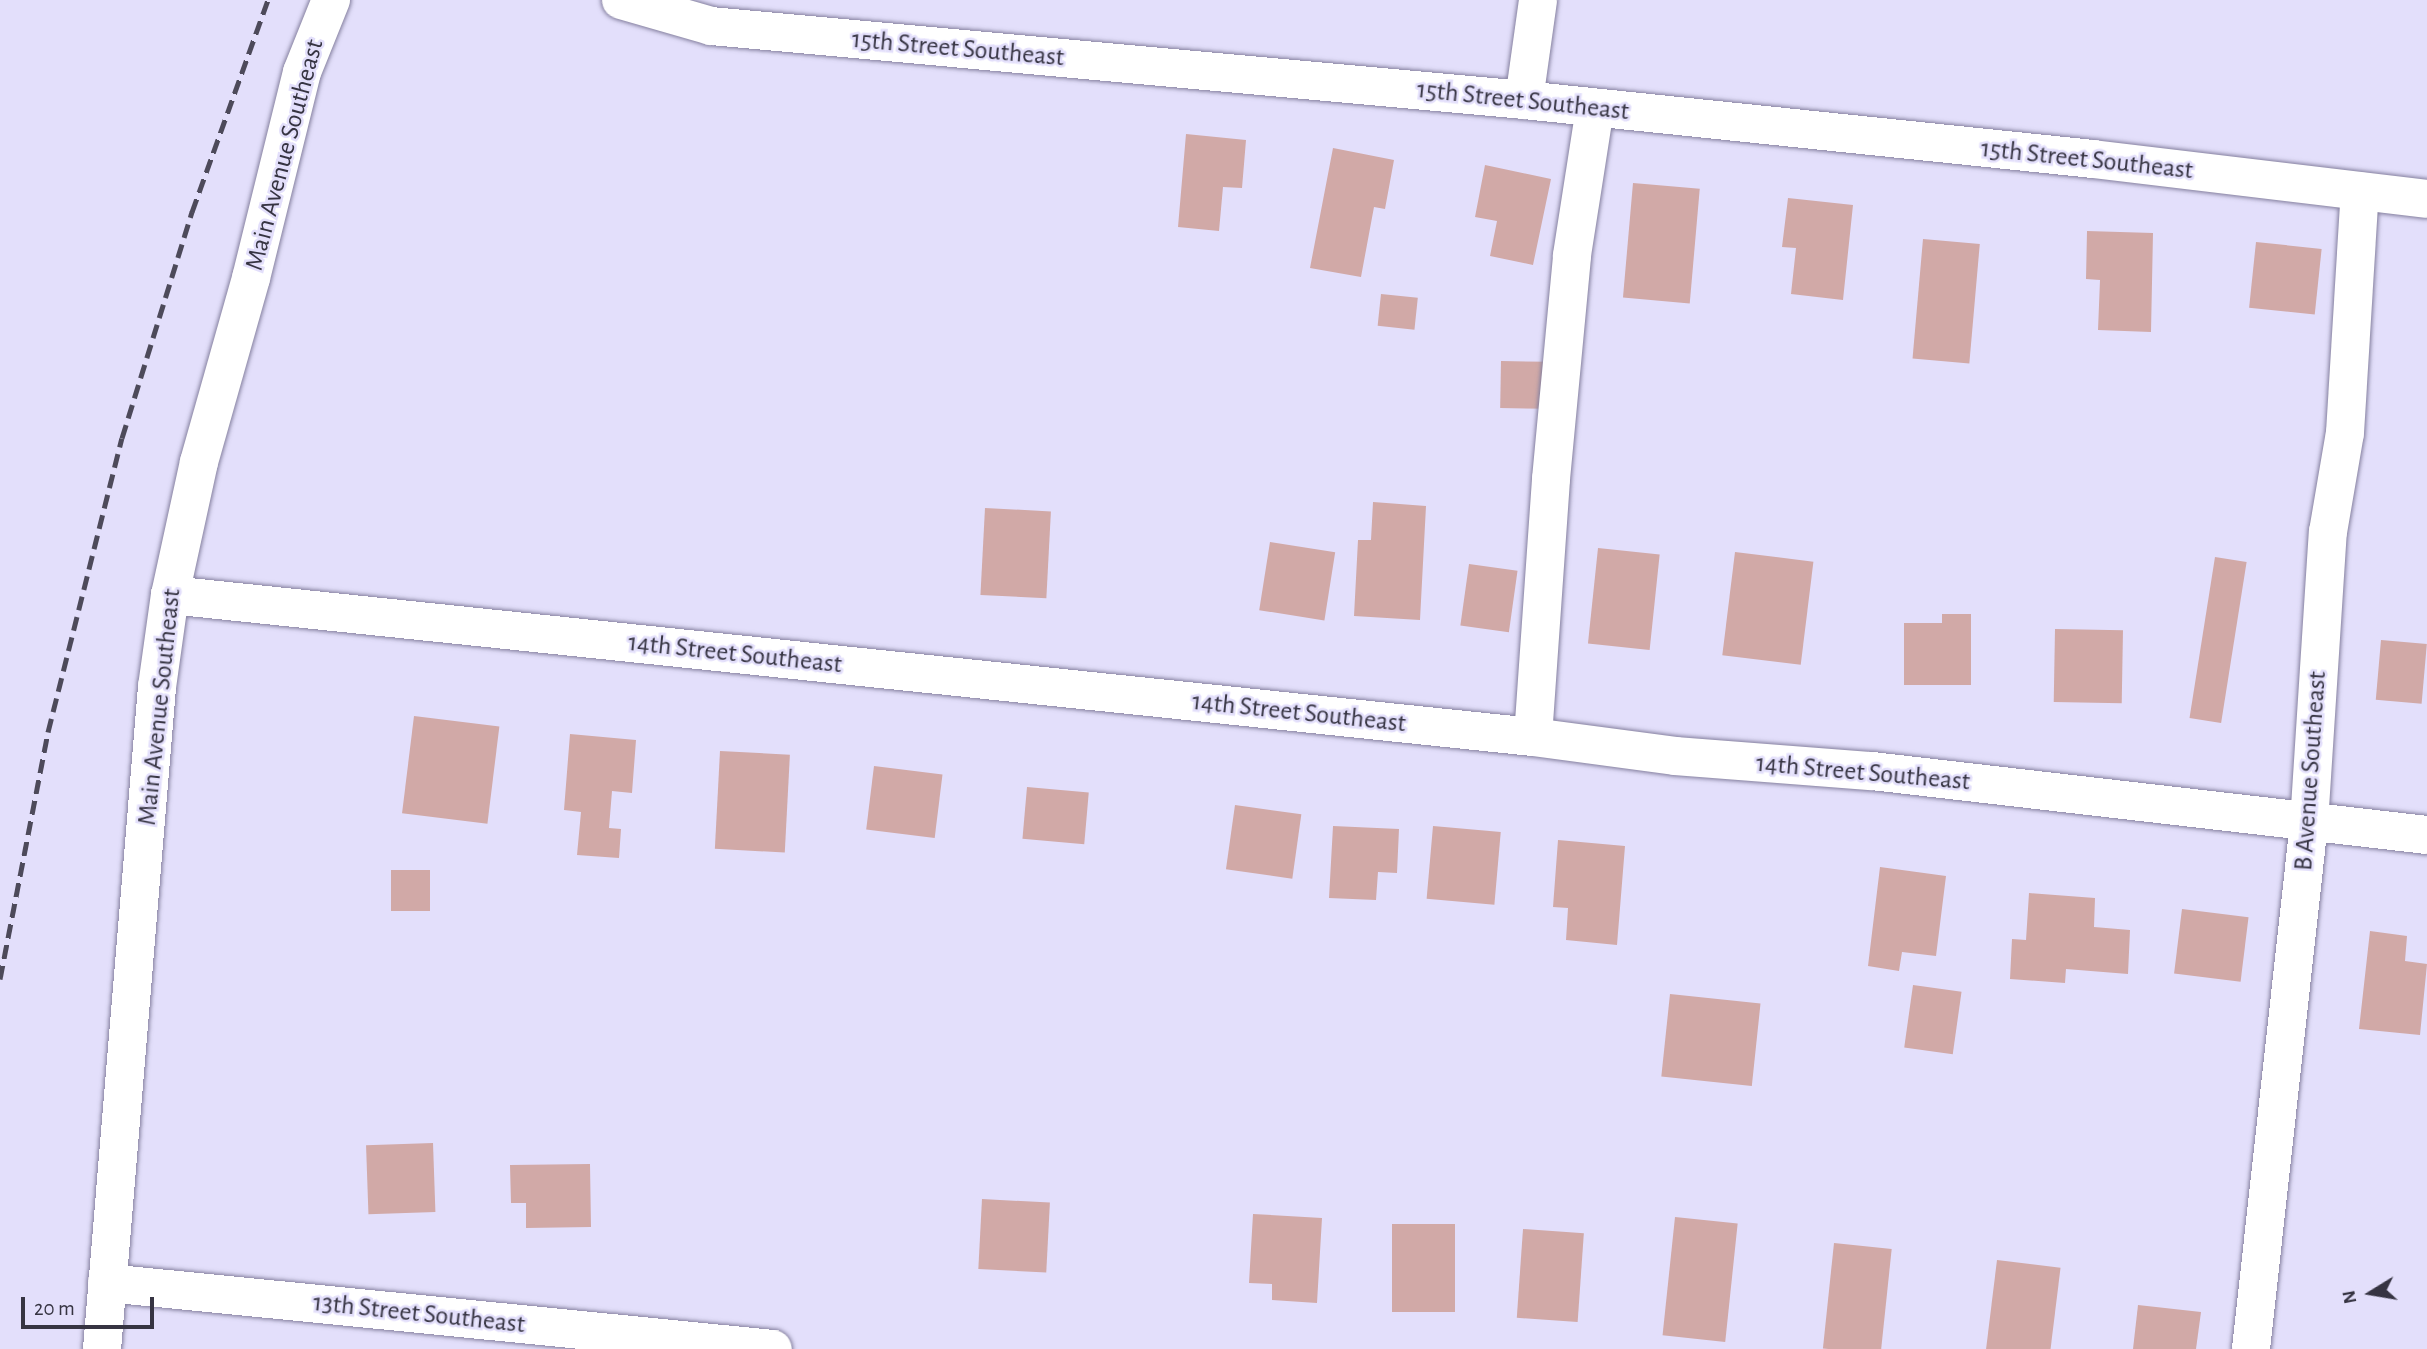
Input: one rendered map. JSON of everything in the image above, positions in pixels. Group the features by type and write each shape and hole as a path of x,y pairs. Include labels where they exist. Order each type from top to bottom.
{"street":[{"name":"Main Avenue Southeast","path":"102,1349 156,687 170,595 199,462 251,278 302,72 331,0"},
{"name":"15th Street Southeast","path":"621,0 712,26 1524,100 2093,159 2427,199"},
{"path":"1524,100 1538,0"},
{"path":"1533,737 1551,480 1572,256 1595,108"},
{"name":"B Avenue Southeast","path":"2252,1349 2309,823 2328,532 2345,433 2360,191"},
{"name":"14th Street Southeast","path":"170,595 1533,737 1675,756 1872,771 2427,835"},
{"name":"13th Street Southeast","path":"107,1283 764,1349"}],"building":[{"path":"1186,134 1246,140 1242,188 1223,187 1219,231 1178,227"},
{"path":"1333,148 1394,160 1385,209 1374,207 1361,277 1310,268"},
{"path":"1485,165 1551,179 1533,265 1490,256 1497,221 1475,217"},
{"path":"1633,183 1700,189 1690,303 1623,298"},
{"path":"1788,198 1853,205 1843,300 1791,294 1796,248 1782,247"},
{"path":"2087,231 2153,233 2151,332 2098,330 2100,280 2086,279"},
{"path":"1923,239 1980,244 1969,364 1913,359"},
{"path":"2256,242 2322,249 2315,315 2249,308"},
{"path":"1381,294 1418,298 1414,330 1378,326"},
{"path":"1501,361 1548,362 1547,409 1500,408"},
{"path":"1373,502 1426,506 1420,620 1354,616 1358,540 1371,540"},
{"path":"985,508 1051,511 1046,598 980,595"},
{"path":"1270,542 1335,552 1324,620 1259,610"},
{"path":"1598,548 1660,554 1650,650 1588,643"},
{"path":"1735,552 1813,562 1801,665 1722,655"},
{"path":"2215,557 2247,562 2221,723 2190,718"},
{"path":"1469,564 1518,571 1509,632 1460,625"},
{"path":"1942,614 1971,614 1971,685 1904,685 1904,623 1942,623"},
{"path":"2055,629 2123,630 2122,703 2054,702"},
{"path":"2381,640 2427,644 2422,704 2376,700"},
{"path":"414,716 499,726 487,824 402,813"},
{"path":"570,734 636,740 632,793 612,791 609,828 621,829 619,858 577,855 581,812 564,810"},
{"path":"720,751 790,755 785,853 715,849"},
{"path":"874,766 942,774 935,838 866,830"},
{"path":"1027,787 1089,792 1084,844 1022,839"},
{"path":"1235,805 1301,814 1292,879 1226,869"},
{"path":"1333,826 1399,829 1397,873 1378,872 1376,900 1329,898"},
{"path":"1433,826 1501,832 1494,905 1427,899"},
{"path":"1558,840 1625,846 1617,945 1566,940 1568,908 1553,907"},
{"path":"1880,867 1946,876 1936,956 1902,952 1899,971 1868,966"},
{"path":"391,870 430,870 430,911 391,911"},
{"path":"2029,893 2095,898 2094,927 2130,930 2128,974 2066,969 2065,983 2010,979 2012,939 2026,940"},
{"path":"2182,909 2249,917 2241,982 2174,974"},
{"path":"2370,931 2407,936 2405,961 2427,964 2420,1035 2359,1029"},
{"path":"1913,985 1962,992 1953,1054 1904,1047"},
{"path":"1670,994 1761,1004 1752,1086 1661,1077"},
{"path":"433,1143 435,1212 368,1214 366,1145"},
{"path":"590,1164 591,1227 526,1228 526,1203 511,1203 510,1165"},
{"path":"982,1199 1050,1203 1046,1272 978,1269"},
{"path":"1253,1214 1322,1218 1317,1303 1272,1300 1272,1284 1249,1283"},
{"path":"1675,1217 1738,1224 1725,1342 1663,1335"},
{"path":"1392,1224 1455,1224 1455,1312 1392,1312"},
{"path":"1523,1229 1584,1233 1578,1322 1517,1318"},
{"path":"1834,1243 1892,1249 1881,1349 1823,1348"},
{"path":"1997,1260 2061,1268 2051,1349 1986,1349"},
{"path":"2138,1305 2201,1312 2196,1349 2133,1349"}],"railway":[{"path":"0,979 48,732 122,438 192,212 268,0"}]}
